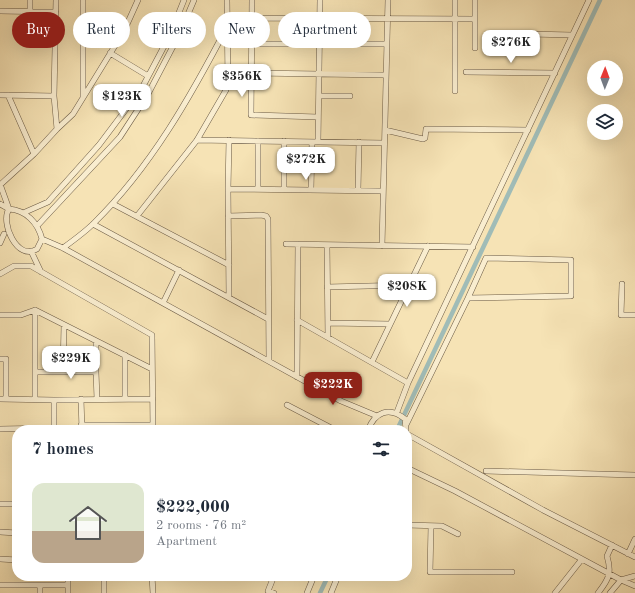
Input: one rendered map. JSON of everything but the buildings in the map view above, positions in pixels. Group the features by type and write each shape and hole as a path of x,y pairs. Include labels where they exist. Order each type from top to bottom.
{"street":[{"path":"30,0 30,11"},
{"path":"0,11 56,12 56,0"},
{"path":"83,0 83,12"},
{"path":"130,17 138,0"},
{"path":"23,213 48,202 99,145 142,88 170,35 184,0"},
{"path":"37,226 120,137 148,94 180,33 194,0"},
{"path":"227,0 227,12"},
{"path":"252,0 252,12"},
{"path":"320,0 320,12"},
{"path":"382,246 385,130 385,0"},
{"path":"386,17 388,0"},
{"path":"455,0 455,91"},
{"path":"475,0 475,48"},
{"path":"396,412 408,383 589,0"},
{"path":"371,17 475,19"},
{"path":"492,33 572,35"},
{"path":"371,44 386,44"},
{"path":"55,48 54,96 57,129"},
{"path":"83,48 83,99"},
{"path":"9,209 0,184 34,154 73,114 113,48"},
{"path":"64,248 93,224 113,204 164,137 195,89 216,48"},
{"path":"137,216 197,140 226,90 228,82 228,48"},
{"path":"251,48 252,115 318,117"},
{"path":"311,189 318,117 320,48"},
{"path":"110,53 148,76"},
{"path":"466,72 555,73"},
{"path":"251,73 385,75"},
{"path":"0,95 54,96"},
{"path":"8,95 34,154"},
{"path":"319,96 350,96"},
{"path":"385,130 423,139 425,138 426,129 528,130"},
{"path":"197,140 384,143"},
{"path":"229,140 229,297"},
{"path":"258,141 258,189"},
{"path":"284,141 284,189"},
{"path":"358,142 358,190"},
{"path":"228,189 383,191"},
{"path":"0,204 9,209 17,210 23,213 37,226 42,238 40,246 31,251 24,251 17,248 4,234 1,226 1,218 4,212 9,209"},
{"path":"113,204 229,265"},
{"path":"228,216 261,215 266,216 268,220 269,360"},
{"path":"93,224 268,318"},
{"path":"0,243 4,234"},
{"path":"42,238 64,248 341,400 377,416"},
{"path":"286,244 473,247"},
{"path":"297,376 298,244"},
{"path":"327,245 328,337"},
{"path":"372,362 428,246"},
{"path":"31,251 42,273"},
{"path":"407,425 486,258 571,260 571,296 468,298"},
{"path":"0,274 14,266 31,266 152,335 153,425"},
{"path":"163,303 179,270"},
{"path":"622,284 621,315 635,315"},
{"path":"327,287 409,285"},
{"path":"0,315 21,315 34,310 152,369"},
{"path":"34,310 35,400"},
{"path":"297,320 408,383"},
{"path":"328,324 390,324"},
{"path":"63,372 64,325"},
{"path":"96,341 97,399"},
{"path":"125,356 125,399"},
{"path":"0,359 6,360 6,399"},
{"path":"35,372 96,372"},
{"path":"0,399 153,399"},
{"path":"81,399 82,425"},
{"path":"54,400 54,425"},
{"path":"286,405 325,425"},
{"path":"370,425 372,419 383,412 396,412 405,419 406,425"},
{"path":"0,429 12,429"},
{"path":"412,437 543,510 635,557"},
{"path":"412,470 456,491 621,580 635,586"},
{"path":"486,471 635,475"},
{"path":"0,504 12,504"},
{"path":"412,525 442,526 458,534"},
{"path":"431,526 430,572 512,572"},
{"path":"0,532 12,532"},
{"path":"628,554 635,540"},
{"path":"598,593 610,574 611,568 607,556 612,545"},
{"path":"0,559 12,560"},
{"path":"555,593 582,559"},
{"path":"610,593 621,580 635,576"},
{"path":"68,581 68,593"},
{"path":"104,581 104,593"},
{"path":"152,581 153,593"},
{"path":"272,581 268,590 274,593"},
{"path":"307,593 312,581"},
{"path":"331,593 336,581"},
{"path":"0,585 68,585"},
{"path":"40,585 40,593"}],"waterway":[{"path":"399,425 600,0"},
{"path":"320,593 326,581"}]}
